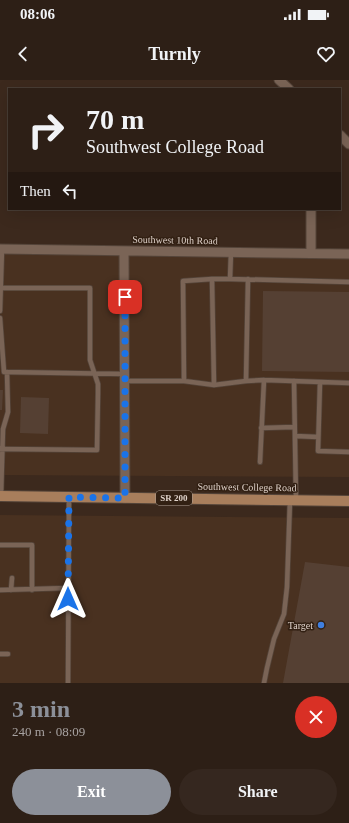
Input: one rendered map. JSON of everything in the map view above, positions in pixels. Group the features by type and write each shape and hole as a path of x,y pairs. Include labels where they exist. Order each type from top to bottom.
{"main road":[{"name":"Southwest College Road","path":"0,496 349,501"}],"street":[{"path":"280,80 288,88"},
{"path":"341,136 349,144"},
{"path":"311,210 311,253"},
{"name":"Southwest 10th Road","path":"1,249 349,254"},
{"path":"124,251 125,498"}],"lane":[{"path":"0,311 1,249"},
{"path":"230,279 231,252"},
{"path":"212,279 214,384"},
{"path":"184,381 184,281 248,279 349,282"},
{"path":"246,381 248,279"},
{"path":"1,288 90,288 90,360 98,384 97,450 1,449"},
{"path":"0,318 4,372 94,374 214,384 264,380 349,383"},
{"path":"0,496 1,449 3,429 8,412 7,372"},
{"path":"260,462 264,380"},
{"path":"264,683 274,639 284,614 287,587 293,500 295,436 294,381"},
{"path":"320,382 318,451 349,452"},
{"path":"261,428 294,427"},
{"path":"295,436 318,437"},
{"path":"68,683 69,497"},
{"path":"0,545 32,545 32,590"},
{"path":"12,545 12,551"},
{"path":"11,590 12,578"},
{"path":"0,590 68,588"},
{"path":"0,654 8,654"}],"shaded area":[{"path":"0,254 349,257 349,477 0,475"},
{"path":"0,515 349,518 349,683 0,683"}],"building":[{"path":"263,291 349,292 349,372 262,371"},
{"path":"0,390 3,390 2,410 0,410"},
{"path":"21,397 49,398 48,434 20,433"},
{"name":"Target","path":"305,562 349,567 349,683 283,683"}],"place":[{"name":"Target","path":"321,625"}],"route":[{"path":"68,599 69,497 125,498 125,297"}]}
